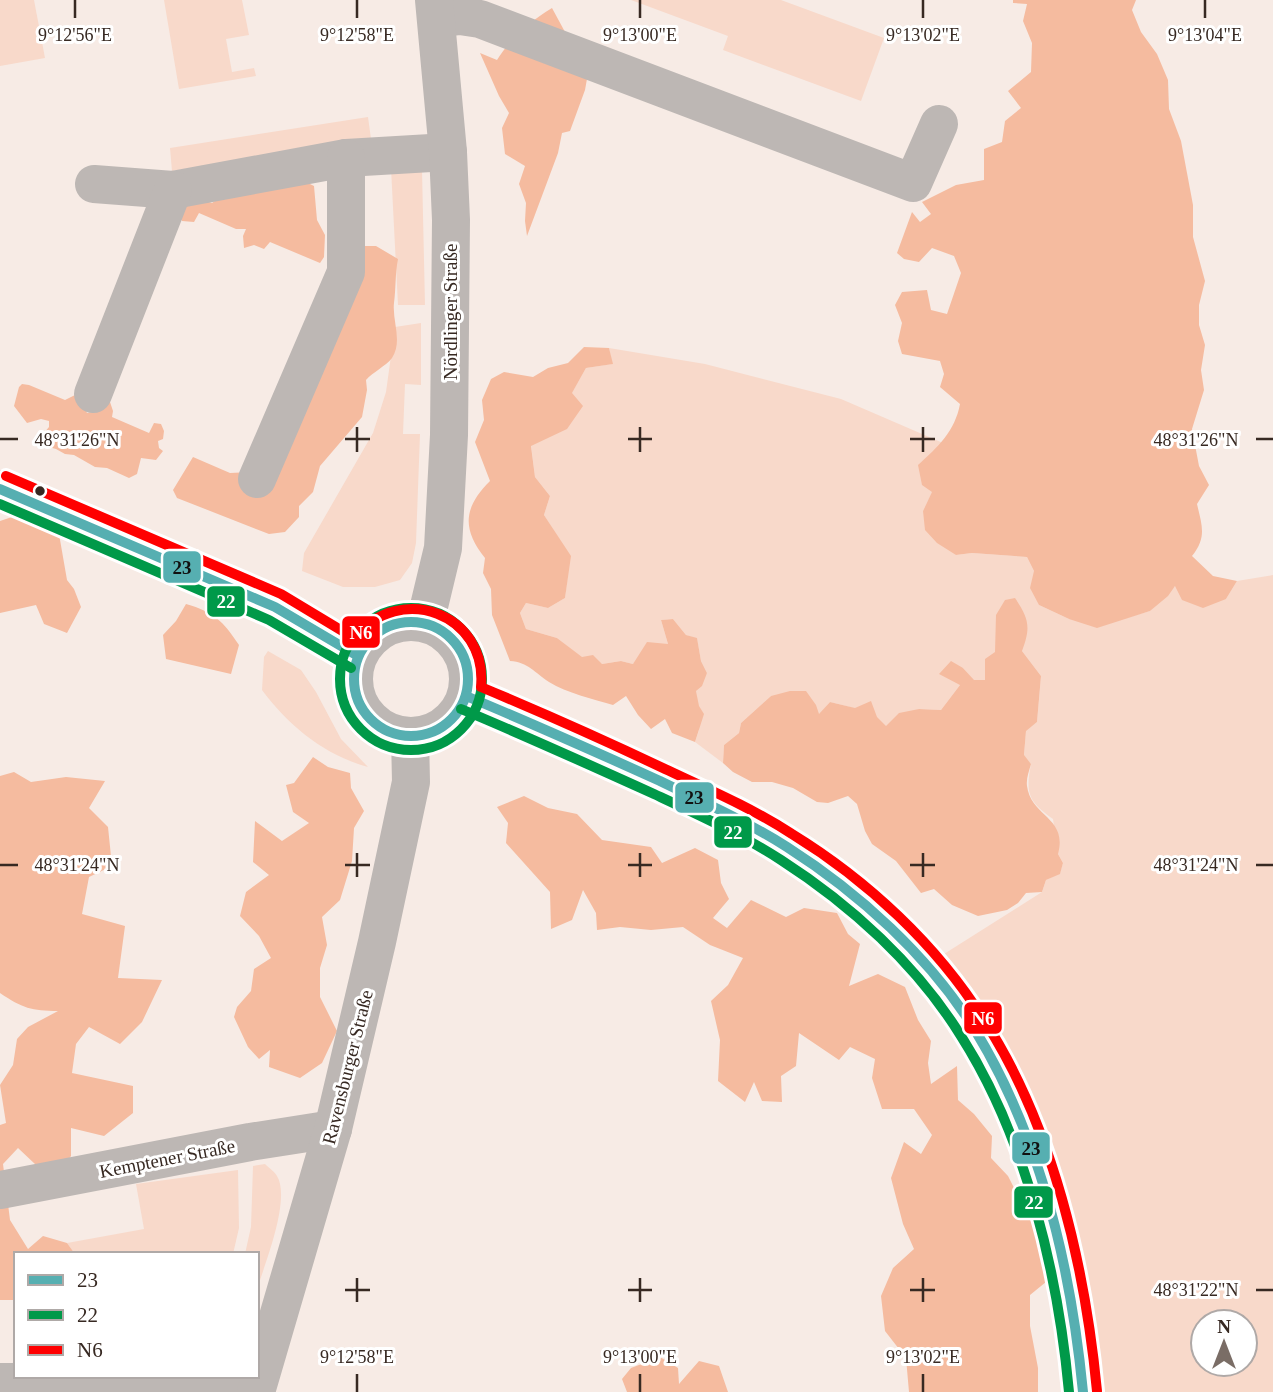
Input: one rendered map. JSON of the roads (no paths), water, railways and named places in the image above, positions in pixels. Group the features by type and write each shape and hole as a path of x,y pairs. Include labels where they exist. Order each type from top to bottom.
{"street":[{"path":"436,9 481,19 913,183 939,124"},
{"name":"Nördlinger Straße","path":"425,623 443,548 448,447 451,234 449,152 436,9"},
{"path":"94,184 173,190 346,158 449,152"},
{"path":"257,479 346,272 346,158"},
{"path":"93,394 173,190"},
{"path":"0,489 275,607 358,656"},
{"path":"409,622 425,623 454,640 463,653 469,681 466,696 460,710 446,725 429,733 410,736 391,733 375,723 362,709 355,691 354,672 358,656 371,638 388,626 409,622"},
{"path":"466,696 733,815 788,848 837,883 880,919 925,966 966,1017 1001,1078 1046,1190 1061,1248 1083,1392"},
{"name":"Ravensburger Straße","path":"256,1392 334,1129 411,782 410,736"},
{"name":"Kemptener Straße","path":"0,1190 250,1142 334,1129"},
{"path":"0,1382 136,1381 187,1384 231,1392"}]}
